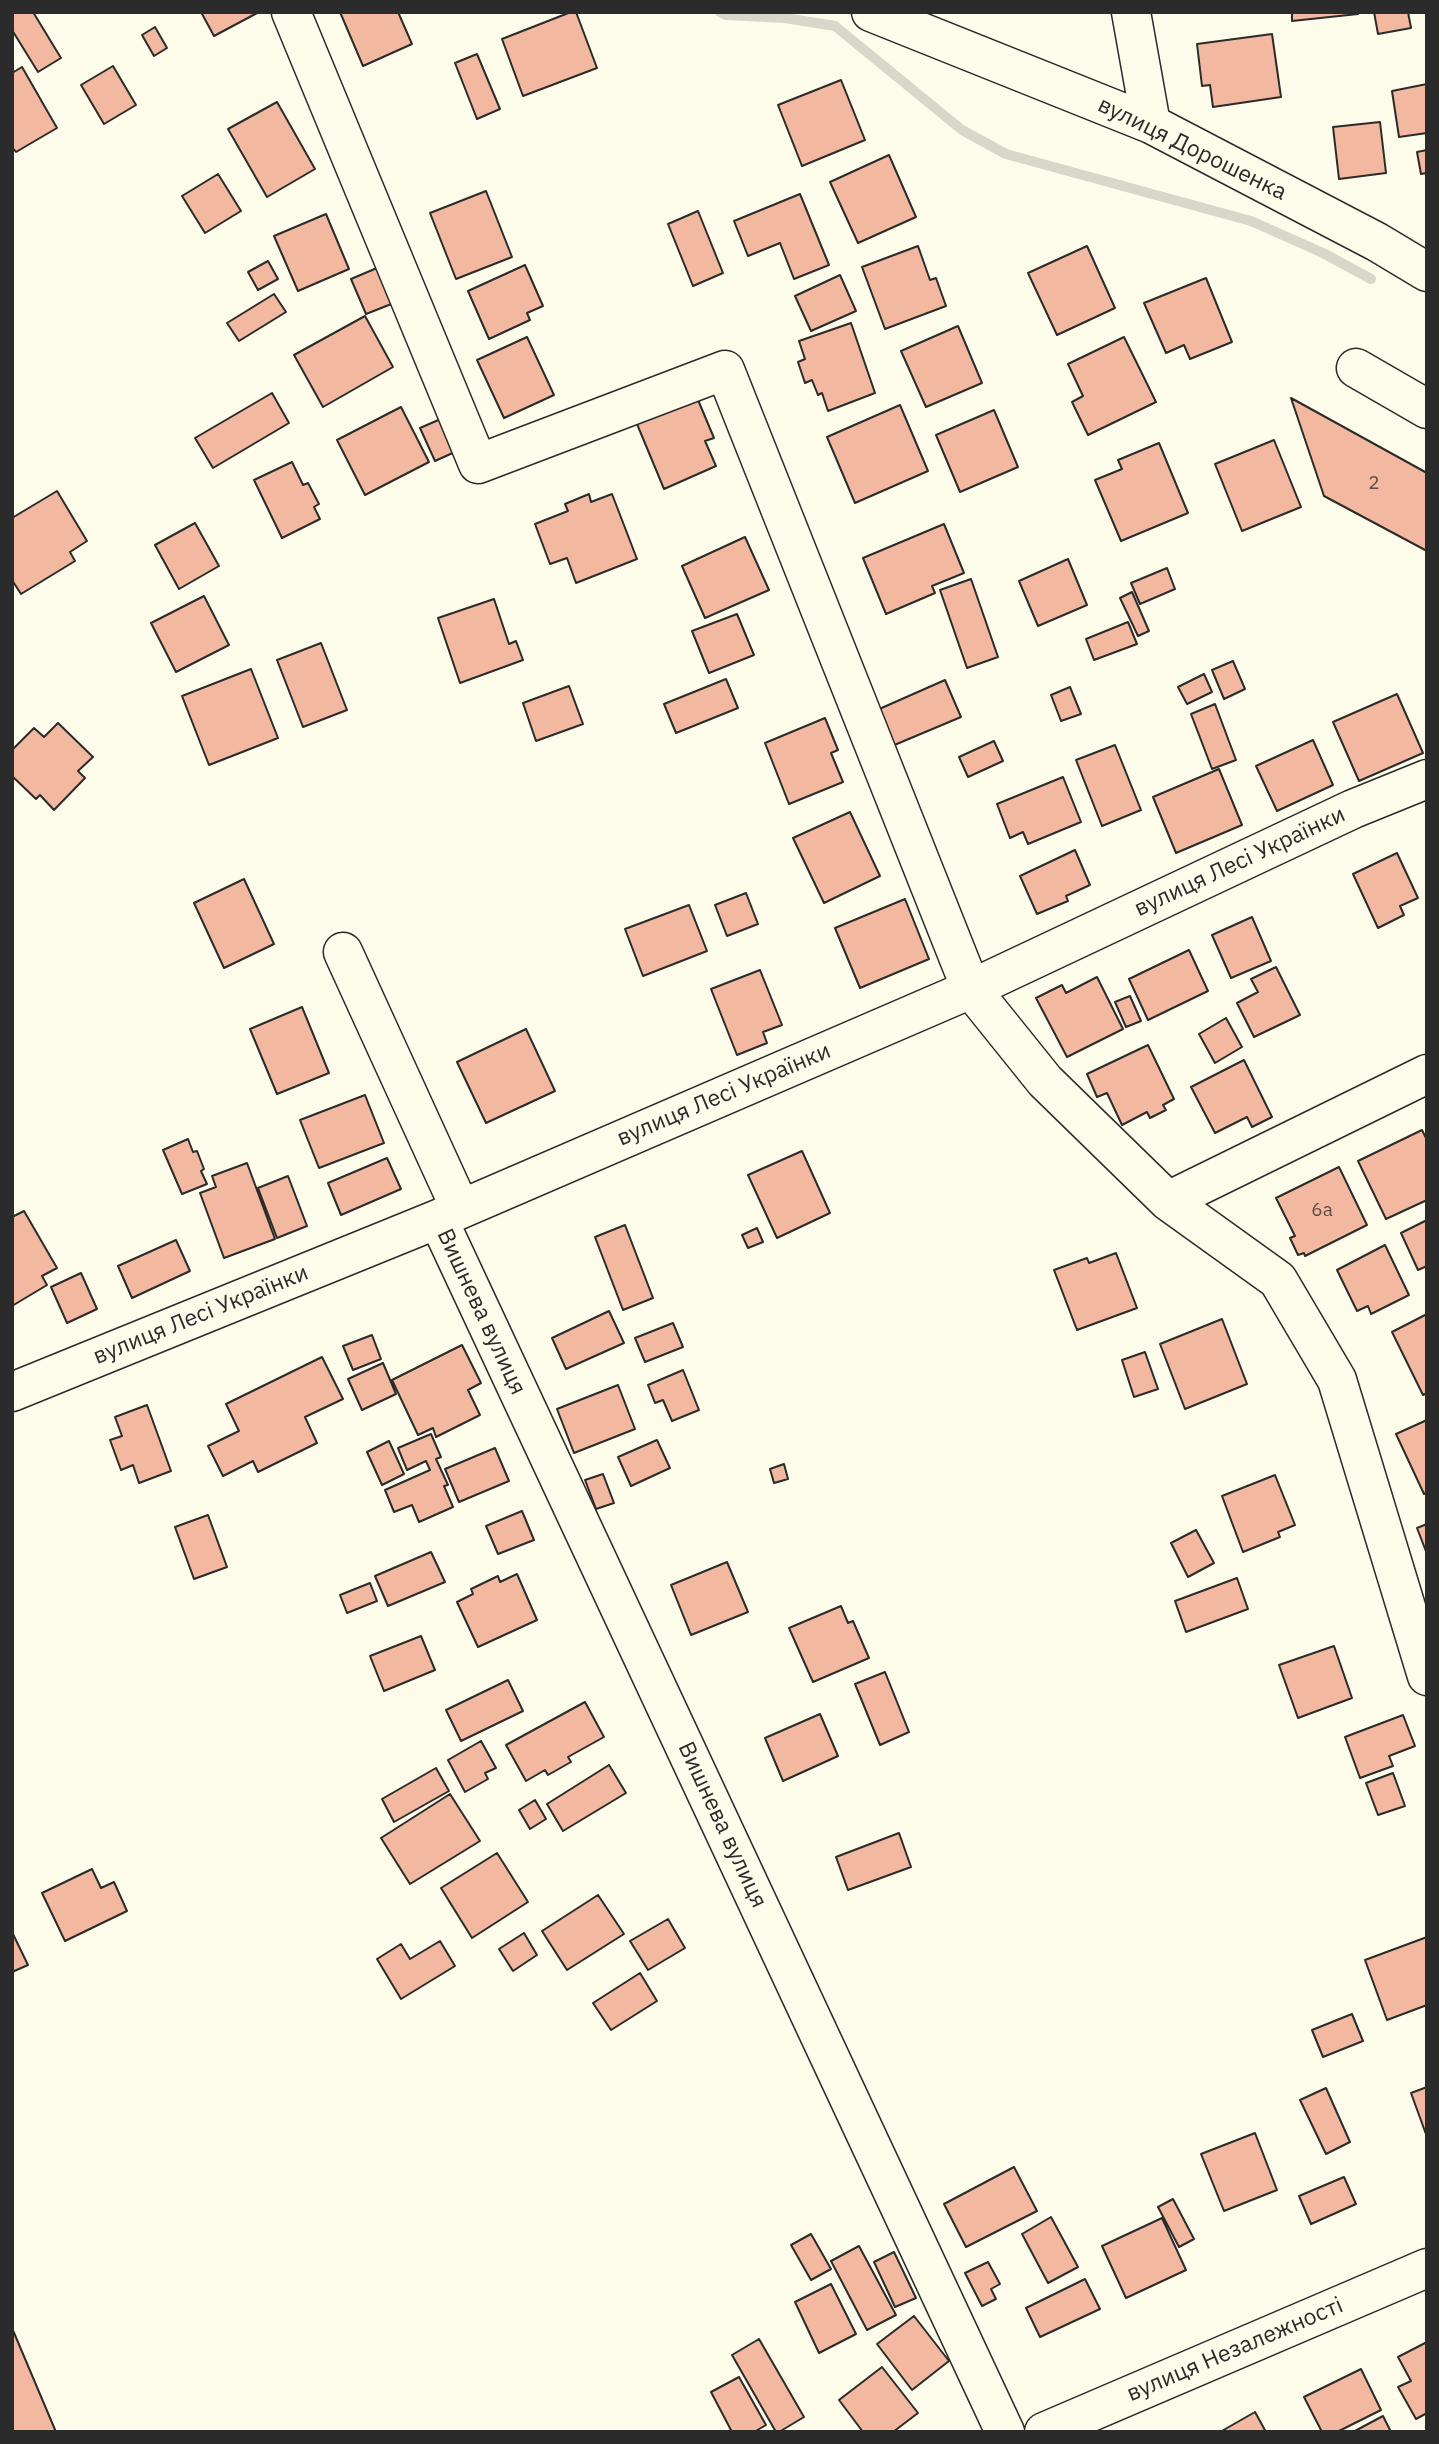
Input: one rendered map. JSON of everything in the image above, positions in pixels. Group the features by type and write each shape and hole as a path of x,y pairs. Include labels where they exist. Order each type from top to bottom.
{"street":[{"path":"291,12 478,464 725,370 971,989 1045,1081 1168,1201 1279,1280 1337,1380 1427,1676"},
{"name":"вулиця Дорошенка","path":"871,12 1151,124 1377,242 1427,272"},
{"path":"1131,12 1151,124"},
{"path":"1356,368 1427,409"},
{"name":"вулиця Лесі Українки","path":"12,1392 449,1213 971,989 1353,809 1427,779"},
{"name":"Вишнева вулиця","path":"343,952 449,1213 1005,2432"},
{"path":"1168,1201 1427,1074"},
{"name":"вулиця Незалежності","path":"1044,2432 1427,2268"}],"building":[{"path":"12,12 33,12 61,58 38,72 12,30"},
{"path":"201,12 259,12 214,36"},
{"path":"340,12 398,12 412,44 363,66"},
{"path":"576,12 597,68 523,96 502,39"},
{"path":"1292,12 1358,12 1358,14 1292,21"},
{"path":"1374,12 1408,12 1411,28 1378,34"},
{"path":"155,27 167,48 154,56 142,35"},
{"path":"1272,34 1281,97 1213,107 1210,85 1202,86 1197,44"},
{"path":"477,54 500,109 477,119 455,63"},
{"path":"113,66 136,105 104,124 81,85"},
{"path":"22,67 57,128 16,152 12,147 12,73"},
{"path":"841,80 865,140 802,166 778,105"},
{"path":"1427,84 1427,133 1399,137 1392,91"},
{"path":"277,102 315,169 267,197 228,129"},
{"path":"1380,122 1386,173 1339,179 1333,127"},
{"path":"1427,150 1427,173 1421,174 1417,152"},
{"path":"889,155 916,217 858,243 830,182"},
{"path":"218,174 241,211 205,233 182,196"},
{"path":"486,191 512,257 456,279 430,213"},
{"path":"800,194 829,265 794,279 780,243 748,256 734,221"},
{"path":"698,211 723,273 693,286 668,224"},
{"path":"326,214 349,269 298,291 274,236"},
{"path":"918,246 930,280 936,278 946,306 885,329 862,267"},
{"path":"1087,246 1115,308 1057,335 1028,273"},
{"path":"268,261 278,279 258,290 248,272"},
{"path":"384,265 399,301 366,314 351,279"},
{"path":"525,265 543,306 527,313 530,320 489,339 468,291"},
{"path":"840,275 856,311 811,331 795,296"},
{"path":"1206,278 1232,342 1190,359 1184,345 1166,353 1144,303"},
{"path":"274,294 286,312 239,341 227,323"},
{"path":"365,316 393,367 323,407 294,355"},
{"path":"851,323 875,393 828,411 822,393 818,395 812,380 805,383 798,362 805,359 799,341"},
{"path":"958,326 982,383 926,407 901,351"},
{"path":"527,337 554,395 504,418 477,360"},
{"path":"1124,337 1156,402 1088,435 1072,402 1083,396 1068,364"},
{"path":"693,388 714,438 705,441 716,466 664,489 637,424"},
{"path":"272,393 289,423 213,468 195,438"},
{"path":"1291,398 1427,473 1427,551 1324,496"},
{"path":"900,405 928,471 855,503 827,437"},
{"path":"401,407 429,462 365,495 337,440"},
{"path":"994,410 1018,467 960,492 936,435"},
{"path":"443,418 457,451 435,461 420,428"},
{"path":"1274,440 1301,507 1242,531 1215,464"},
{"path":"1159,443 1188,513 1121,541 1095,480 1122,469 1118,460"},
{"path":"292,462 303,485 308,483 319,504 314,507 320,519 282,538 254,480"},
{"path":"57,491 87,541 70,552 75,561 21,594 12,580 12,518"},
{"path":"589,494 591,502 612,494 637,559 576,583 567,558 550,564 535,524 568,511 565,504"},
{"path":"195,523 219,566 179,589 155,545"},
{"path":"944,524 964,573 932,586 935,593 886,614 863,558"},
{"path":"745,537 769,590 705,618 682,566"},
{"path":"1068,559 1087,605 1038,626 1019,581"},
{"path":"1167,568 1175,589 1140,604 1131,583"},
{"path":"971,579 998,657 967,668 940,590"},
{"path":"1132,592 1149,631 1138,636 1120,598"},
{"path":"204,596 229,645 176,672 151,623"},
{"path":"494,599 509,644 516,641 523,660 460,683 438,618"},
{"path":"737,614 754,655 709,673 692,631"},
{"path":"1128,622 1137,644 1094,660 1086,639"},
{"path":"321,643 347,710 303,727 277,660"},
{"path":"1233,661 1245,689 1224,699 1212,670"},
{"path":"251,669 278,738 209,765 182,696"},
{"path":"1204,674 1212,692 1187,704 1178,687"},
{"path":"726,679 738,708 676,733 664,704"},
{"path":"945,680 961,717 892,746 877,710"},
{"path":"569,686 583,724 536,741 523,703"},
{"path":"1070,687 1081,714 1061,721 1051,695"},
{"path":"1397,694 1423,753 1359,781 1333,722"},
{"path":"1215,704 1236,760 1212,769 1191,714"},
{"path":"825,718 838,750 831,753 843,782 789,804 765,743"},
{"path":"58,723 93,757 78,771 85,778 54,810 40,795 36,799 12,776 12,750 34,728 44,737"},
{"path":"1313,740 1333,785 1277,811 1256,766"},
{"path":"994,741 1003,761 968,777 959,757"},
{"path":"1115,745 1141,810 1102,826 1076,760"},
{"path":"1219,769 1242,825 1176,853 1153,797"},
{"path":"1063,777 1081,822 1028,844 1023,832 1010,838 997,804"},
{"path":"850,812 880,876 824,903 793,838"},
{"path":"1075,850 1090,885 1066,896 1068,901 1037,914 1020,876"},
{"path":"1397,853 1418,898 1400,906 1404,915 1378,928 1353,874"},
{"path":"244,879 274,944 224,968 194,903"},
{"path":"746,893 758,924 727,936 715,905"},
{"path":"905,899 929,959 860,988 835,928"},
{"path":"689,905 707,951 643,976 625,929"},
{"path":"1252,917 1271,961 1231,978 1212,935"},
{"path":"1189,950 1208,991 1148,1020 1129,979"},
{"path":"1276,967 1300,1015 1254,1037 1237,1003 1258,992 1251,979"},
{"path":"760,970 782,1025 763,1032 767,1043 737,1055 711,989"},
{"path":"1097,977 1123,1029 1067,1057 1036,998 1062,985 1066,993"},
{"path":"1130,996 1141,1021 1126,1027 1115,1002"},
{"path":"302,1007 329,1073 277,1094 250,1029"},
{"path":"1226,1018 1242,1047 1215,1063 1199,1034"},
{"path":"526,1029 555,1091 486,1123 457,1062"},
{"path":"1148,1045 1174,1099 1163,1105 1166,1110 1150,1118 1147,1112 1122,1125 1107,1093 1097,1097 1087,1074"},
{"path":"1244,1060 1272,1117 1252,1127 1247,1117 1215,1133 1191,1087"},
{"path":"365,1095 384,1143 319,1168 300,1120"},
{"path":"1422,1130 1427,1140 1427,1200 1386,1219 1358,1161"},
{"path":"188,1139 193,1152 197,1151 207,1184 182,1194 163,1150"},
{"path":"802,1151 830,1213 777,1238 748,1175"},
{"path":"387,1158 401,1189 341,1215 328,1183"},
{"path":"247,1163 275,1239 224,1258 200,1193 216,1187 212,1176"},
{"path":"1339,1167 1367,1225 1305,1256 1304,1253 1298,1255 1290,1238 1295,1236 1276,1198"},
{"path":"288,1176 307,1226 277,1238 258,1188"},
{"path":"24,1211 57,1268 42,1276 47,1285 12,1306 12,1217"},
{"path":"1427,1220 1427,1266 1418,1270 1401,1233"},
{"path":"625,1225 653,1298 623,1310 595,1237"},
{"path":"757,1228 763,1242 748,1248 742,1235"},
{"path":"176,1240 190,1271 132,1298 118,1266"},
{"path":"1385,1245 1409,1295 1371,1314 1368,1306 1357,1311 1337,1270"},
{"path":"1116,1253 1137,1308 1077,1330 1054,1270 1087,1258 1089,1263"},
{"path":"81,1273 97,1309 67,1323 51,1287"},
{"path":"609,1311 624,1343 566,1369 552,1338"},
{"path":"1427,1314 1427,1393 1423,1395 1392,1332"},
{"path":"1222,1319 1247,1384 1185,1409 1160,1344"},
{"path":"673,1323 683,1347 645,1362 635,1338"},
{"path":"372,1335 381,1359 353,1370 343,1346"},
{"path":"462,1345 481,1383 468,1390 480,1415 436,1437 433,1428 418,1435 392,1380"},
{"path":"1145,1352 1158,1389 1134,1397 1122,1360"},
{"path":"322,1357 343,1399 305,1417 317,1443 258,1472 253,1461 223,1476 208,1446 239,1431 226,1404"},
{"path":"383,1363 396,1394 362,1410 348,1379"},
{"path":"683,1370 699,1410 672,1421 663,1400 655,1403 648,1385"},
{"path":"618,1385 635,1429 574,1453 557,1409"},
{"path":"147,1405 171,1471 139,1483 133,1465 121,1470 110,1440 122,1436 115,1417"},
{"path":"1427,1420 1427,1493 1424,1494 1396,1434"},
{"path":"431,1434 441,1457 436,1459 448,1485 444,1486 453,1507 419,1522 412,1505 394,1512 385,1490 430,1470 426,1461 407,1470 398,1448"},
{"path":"657,1440 670,1468 631,1486 618,1457"},
{"path":"389,1441 404,1474 382,1485 367,1452"},
{"path":"495,1448 509,1481 459,1502 445,1469"},
{"path":"784,1464 788,1479 774,1483 770,1469"},
{"path":"603,1474 614,1503 596,1509 585,1480"},
{"path":"1275,1475 1295,1525 1278,1532 1280,1537 1243,1552 1222,1496"},
{"path":"522,1511 534,1540 498,1554 486,1526"},
{"path":"208,1515 227,1567 194,1579 175,1527"},
{"path":"1427,1524 1427,1554 1417,1528"},
{"path":"1196,1530 1214,1563 1188,1577 1171,1543"},
{"path":"431,1552 445,1582 388,1606 375,1576"},
{"path":"727,1562 748,1612 691,1635 671,1585"},
{"path":"517,1574 537,1620 478,1647 457,1602 473,1594 471,1589 498,1576 500,1582"},
{"path":"1237,1578 1248,1609 1186,1632 1175,1601"},
{"path":"370,1583 377,1601 347,1613 340,1595"},
{"path":"841,1606 848,1623 853,1621 869,1658 813,1682 789,1628"},
{"path":"421,1636 435,1670 384,1691 370,1656"},
{"path":"1334,1646 1352,1698 1298,1718 1279,1665"},
{"path":"885,1672 909,1732 880,1745 855,1684"},
{"path":"508,1680 523,1711 461,1741 446,1710"},
{"path":"585,1702 604,1737 568,1757 571,1762 548,1775 545,1770 526,1781 506,1745"},
{"path":"820,1714 838,1756 783,1781 765,1738"},
{"path":"1403,1715 1415,1746 1389,1756 1393,1766 1360,1778 1345,1737"},
{"path":"481,1741 496,1768 485,1773 488,1779 465,1792 448,1760"},
{"path":"609,1765 626,1793 563,1831 547,1804"},
{"path":"436,1768 449,1791 394,1822 382,1799"},
{"path":"1393,1773 1405,1806 1378,1815 1366,1783"},
{"path":"450,1794 480,1841 410,1884 381,1838"},
{"path":"535,1800 546,1819 530,1829 519,1810"},
{"path":"899,1833 911,1867 848,1890 836,1857"},
{"path":"497,1853 528,1902 472,1938 441,1888"},
{"path":"92,1869 101,1888 114,1882 127,1911 65,1941 42,1893"},
{"path":"598,1895 624,1934 567,1970 542,1931"},
{"path":"668,1919 685,1948 648,1970 630,1941"},
{"path":"12,1932 28,1965 12,1972"},
{"path":"524,1933 537,1955 513,1971 499,1949"},
{"path":"1427,1937 1427,2005 1387,2020 1365,1960"},
{"path":"440,1941 455,1966 401,1999 377,1959 401,1944 410,1959"},
{"path":"640,1973 657,2001 611,2030 593,2003"},
{"path":"1352,2014 1363,2041 1323,2057 1312,2030"},
{"path":"1427,2087 1427,2137 1411,2093"},
{"path":"1326,2088 1350,2142 1326,2154 1300,2100"},
{"path":"1255,2133 1277,2190 1224,2211 1201,2154"},
{"path":"1014,2167 1037,2211 966,2247 944,2204"},
{"path":"1344,2177 1356,2204 1311,2224 1299,2196"},
{"path":"1173,2199 1194,2239 1179,2247 1158,2207"},
{"path":"1051,2217 1078,2267 1048,2283 1022,2234"},
{"path":"1162,2218 1186,2270 1126,2298 1102,2246"},
{"path":"811,2234 831,2269 811,2280 791,2245"},
{"path":"859,2246 896,2315 867,2330 831,2261"},
{"path":"894,2252 916,2298 895,2307 874,2262"},
{"path":"988,2262 1000,2284 991,2289 996,2299 982,2306 965,2273"},
{"path":"1085,2279 1100,2309 1040,2337 1026,2308"},
{"path":"831,2284 856,2334 819,2353 795,2302"},
{"path":"914,2316 949,2361 912,2390 877,2344"},
{"path":"12,2328 56,2432 12,2432"},
{"path":"759,2339 804,2417 779,2432 776,2432 732,2355"},
{"path":"1427,2342 1427,2413 1416,2419 1398,2387 1411,2381 1398,2357"},
{"path":"882,2367 918,2413 893,2432 863,2432 839,2400"},
{"path":"1361,2369 1381,2410 1337,2432 1322,2432 1304,2397"},
{"path":"739,2377 766,2425 754,2432 732,2432 711,2392"},
{"path":"1255,2412 1266,2432 1220,2432"},
{"path":"1383,2416 1391,2432 1353,2432"}],"waterway":[{"path":"720,12 726,15 785,18 835,26 962,130 1006,154 1251,221 1323,253 1371,279"}]}
